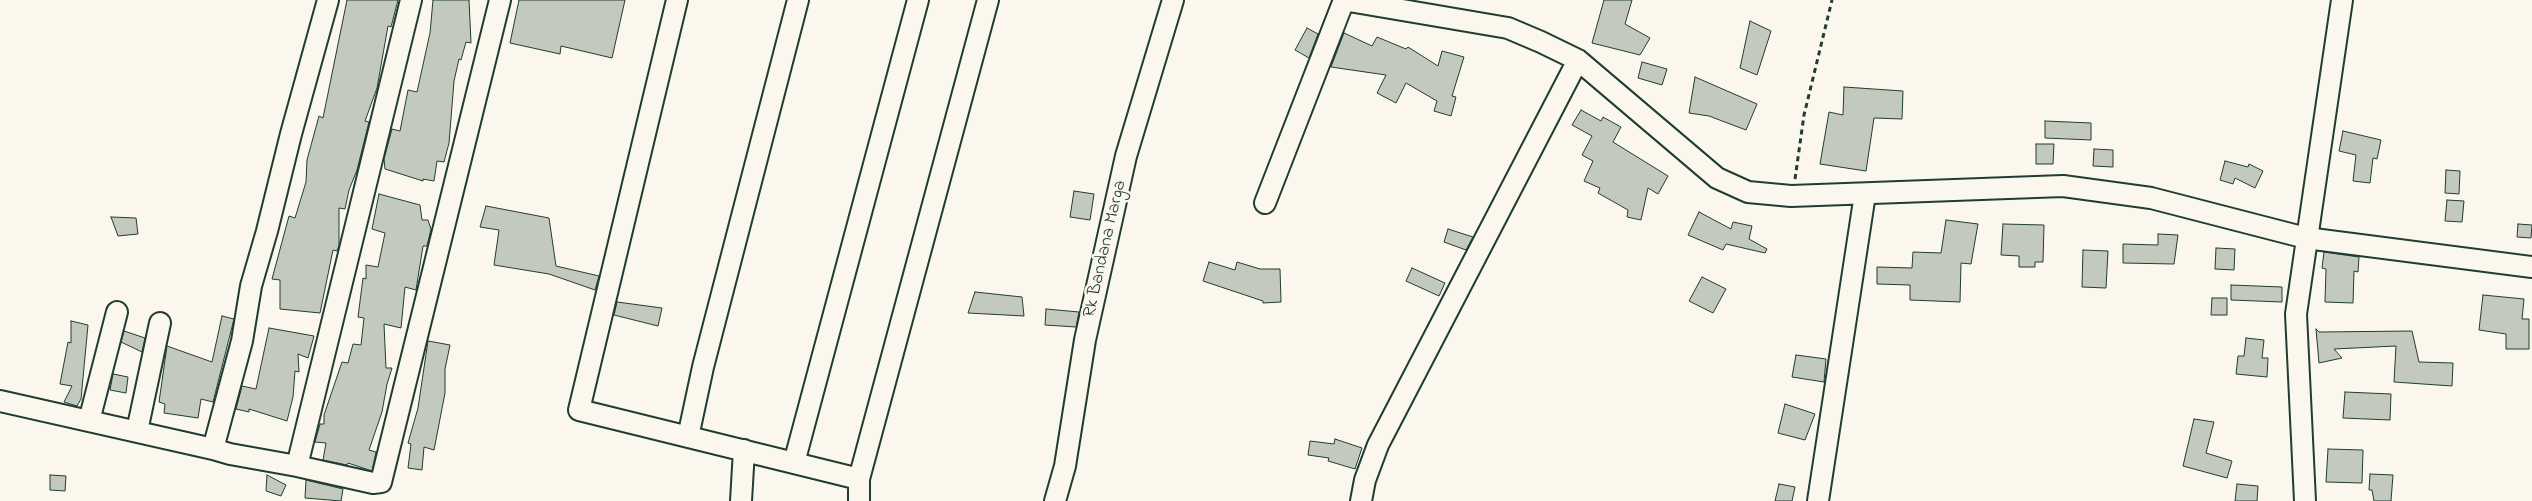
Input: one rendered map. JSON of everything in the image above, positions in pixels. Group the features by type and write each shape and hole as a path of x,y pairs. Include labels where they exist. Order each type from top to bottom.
{"street":[{"path":"214,449 242,341 251,286 268,231 291,134 328,0"},
{"path":"297,466 411,0"},
{"path":"0,401 89,422 136,430 230,454 297,466 373,483 381,482 500,0"},
{"path":"677,0 579,410 859,479"},
{"path":"688,437 703,367 798,0"},
{"path":"794,463 918,0"},
{"path":"860,501 859,479 988,0"},
{"name":"Rk Bandana Marga","path":"1055,501 1065,466 1085,340 1126,156 1173,0"},
{"path":"1266,203 1344,0 1508,28 1578,60 1717,178 1748,192 1791,196 2063,186 2152,198 2306,238 2532,267"},
{"path":"2305,501 2296,314 2342,0"},
{"path":"1361,501 1365,480 1378,445 1578,60"},
{"path":"1818,501 1865,194"},
{"path":"89,422 117,312"},
{"path":"136,430 160,322"},
{"path":"741,501 744,450"}],"path":[{"path":"1791,196 1804,115 1832,0"}],"building":[{"path":"347,0 398,0 391,27 388,26 377,88 365,121 369,122 357,170 349,190 345,209 339,208 339,245 337,251 333,250 320,313 280,309 280,280 272,279 289,216 295,218 306,182 307,160 319,116 323,118"},
{"path":"433,0 469,0 471,43 466,42 461,60 459,59 454,81 449,143 444,162 437,161 434,181 423,179 423,181 385,169 384,159 392,129 400,131 408,90 417,92 430,33"},
{"path":"519,0 625,0 612,58 561,46 560,54 510,43"},
{"path":"1604,0 1632,0 1625,24 1650,38 1640,55 1592,43"},
{"path":"1750,21 1771,31 1757,75 1740,68"},
{"path":"1307,28 1318,34 1309,58 1295,50"},
{"path":"1344,33 1372,46 1377,37 1406,49 1408,47 1438,66 1442,51 1464,57 1452,96 1456,97 1451,116 1434,111 1437,101 1406,83 1396,103 1377,93 1386,75 1331,67"},
{"path":"1642,62 1667,69 1662,85 1638,78"},
{"path":"1695,77 1757,104 1746,130 1709,116 1689,113"},
{"path":"1844,87 1903,91 1902,119 1874,118 1866,171 1820,164 1829,112 1843,115"},
{"path":"1581,110 1601,121 1603,117 1621,127 1613,142 1668,176 1658,194 1648,188 1641,220 1627,217 1628,210 1598,193 1600,188 1584,181 1593,161 1582,155 1592,136 1572,125"},
{"path":"2045,121 2091,123 2091,140 2045,138"},
{"path":"2343,131 2381,140 2377,159 2373,158 2370,183 2353,181 2356,155 2339,151"},
{"path":"2036,144 2054,144 2053,164 2036,164"},
{"path":"2094,149 2113,150 2113,167 2093,166"},
{"path":"2225,161 2248,167 2249,164 2263,171 2255,188 2235,178 2233,184 2220,180"},
{"path":"2446,170 2460,171 2459,194 2445,193"},
{"path":"1074,191 1094,194 1090,220 1070,217"},
{"path":"379,194 420,205 422,220 428,220 431,229 427,246 423,246 416,290 405,287 401,328 384,324 386,368 392,368 382,412 369,450 376,452 372,471 348,463 347,465 323,460 326,443 315,442 320,424 324,424 324,415 342,362 348,363 353,344 361,345 364,318 358,317 363,278 366,279 366,265 378,267 385,233 372,229"},
{"path":"2447,200 2464,201 2462,222 2445,221"},
{"path":"486,206 549,218 556,266 599,276 595,290 549,274 494,265 499,230 480,227"},
{"path":"1699,212 1731,229 1733,222 1752,226 1749,239 1767,249 1765,253 1726,244 1723,250 1688,235"},
{"path":"111,217 136,218 138,234 118,236"},
{"path":"1946,220 1978,224 1971,264 1961,263 1960,302 1910,300 1910,285 1877,284 1877,267 1912,268 1913,252 1941,253"},
{"path":"2003,224 2044,225 2043,262 2035,262 2035,267 2019,267 2019,256 2001,255"},
{"path":"2518,224 2532,225 2531,238 2517,237"},
{"path":"1448,229 1473,237 1466,250 1444,242"},
{"path":"2158,234 2178,235 2174,264 2123,263 2123,244 2158,245"},
{"path":"2216,248 2235,249 2234,270 2215,269"},
{"path":"2083,250 2108,251 2106,288 2082,287"},
{"path":"2324,252 2359,257 2358,272 2354,271 2353,303 2325,302 2326,269 2322,268"},
{"path":"1209,262 1235,270 1237,262 1260,269 1280,269 1281,302 1263,303 1263,301 1203,281"},
{"path":"1412,268 1445,283 1439,296 1406,281"},
{"path":"1702,277 1726,289 1713,313 1689,301"},
{"path":"2231,285 2282,287 2282,302 2231,300"},
{"path":"975,292 1022,297 1024,316 968,313"},
{"path":"2483,295 2524,299 2522,319 2529,319 2529,349 2506,349 2506,334 2479,330"},
{"path":"2212,298 2227,298 2227,315 2211,315"},
{"path":"617,302 662,308 658,326 614,315"},
{"path":"1046,309 1079,312 1076,327 1045,325"},
{"path":"222,316 234,319 213,402 201,399 198,418 164,413 165,404 159,402 167,346 212,362"},
{"path":"71,321 88,325 81,399 77,406 64,402 72,386 60,384 68,342 71,343"},
{"path":"269,328 314,336 308,358 298,354 299,372 295,371 293,397 287,421 249,409 249,412 236,409 242,386 256,389"},
{"path":"2316,329 2319,332 2412,331 2419,362 2453,363 2452,386 2394,382 2396,346 2334,349 2342,358 2319,363"},
{"path":"124,331 145,338 142,352 121,342"},
{"path":"2246,338 2264,340 2262,358 2268,358 2267,377 2236,374 2238,356 2244,356"},
{"path":"428,341 450,345 445,369 445,393 434,450 424,447 422,470 408,468 411,444 408,443 418,408"},
{"path":"1796,355 1826,359 1824,382 1792,377"},
{"path":"113,374 128,377 126,393 110,390"},
{"path":"2345,392 2391,394 2390,420 2343,418"},
{"path":"1785,404 1815,414 1805,440 1778,433"},
{"path":"2194,419 2214,422 2206,453 2232,461 2227,478 2183,466"},
{"path":"1335,439 1362,448 1355,469 1328,461 1329,458 1308,455 1310,441 1334,444"},
{"path":"2328,449 2363,450 2362,483 2326,482"},
{"path":"2370,474 2393,475 2391,501 2374,501 2372,490 2369,490"},
{"path":"50,475 66,476 65,491 50,490"},
{"path":"267,475 286,485 281,496 266,491"},
{"path":"306,480 343,489 341,501 305,498"},
{"path":"1779,484 1795,487 1792,501 1775,501"},
{"path":"2237,484 2258,486 2257,501 2235,501"}]}
